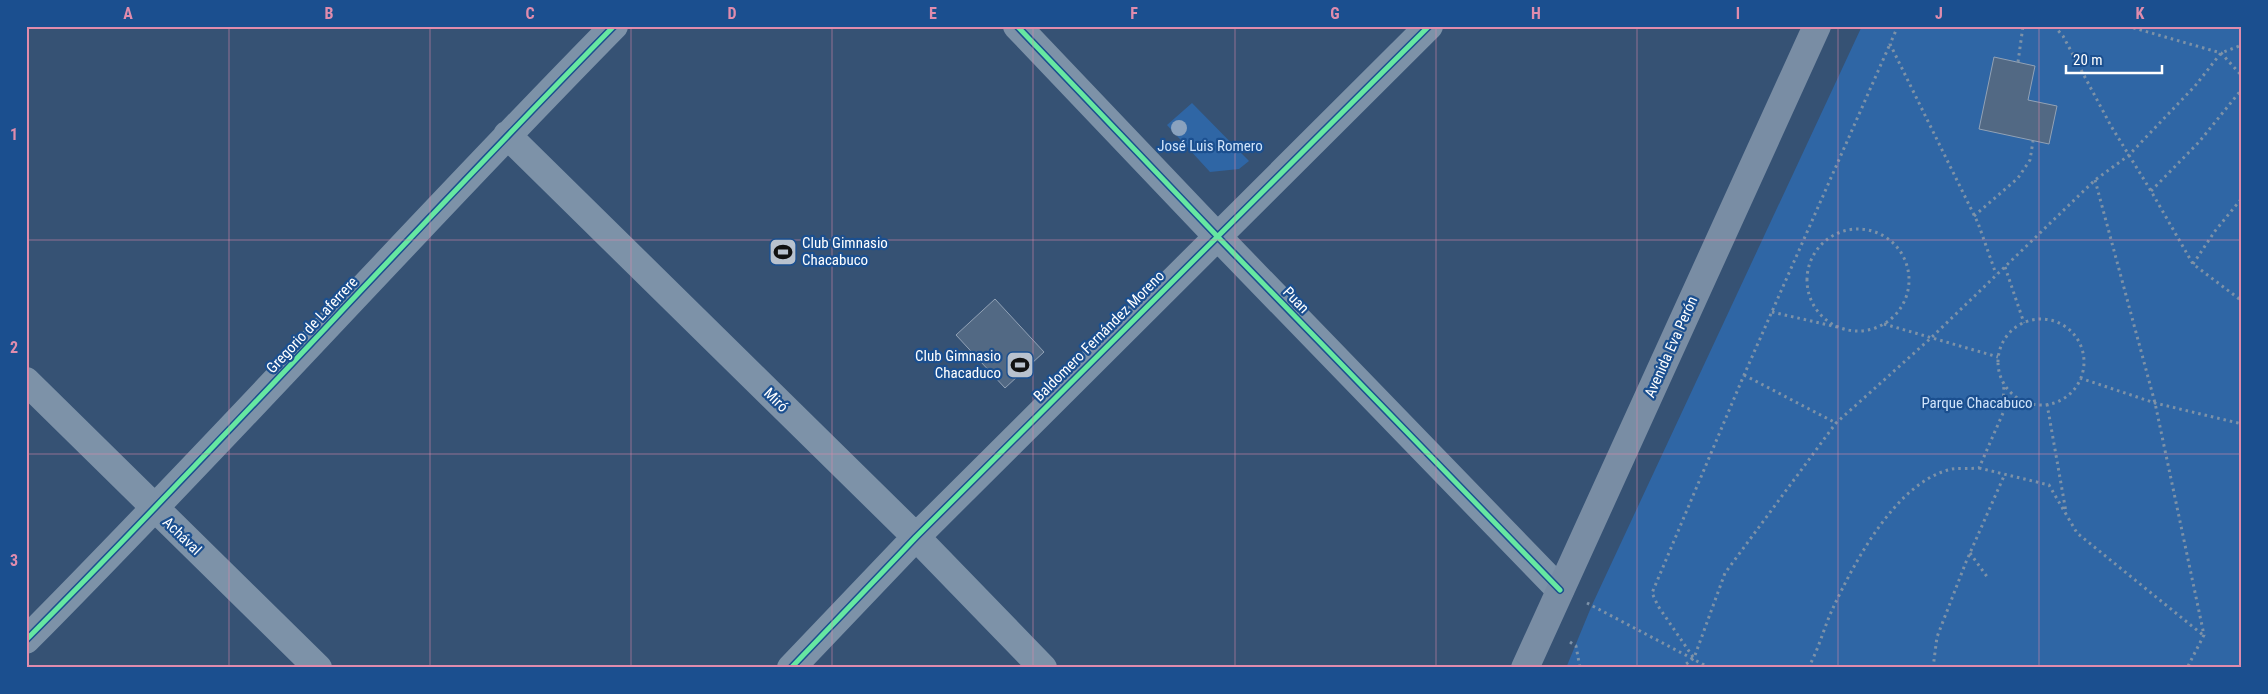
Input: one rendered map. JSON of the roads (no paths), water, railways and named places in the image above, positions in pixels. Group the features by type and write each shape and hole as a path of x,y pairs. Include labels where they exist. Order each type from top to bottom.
{"main road":[{"name":"Avenida Eva Perón","path":"1525,668 1817,26"}],"street":[{"name":"Gregorio de Laferrere","path":"26,640 155,510 507,135 614,26"},
{"name":"Puan","path":"1017,26 1217,236 1560,590"},
{"name":"Baldomero Fernández Moreno","path":"791,668 916,537 1429,26"},
{"name":"Miró","path":"507,135 916,537 1043,668"},
{"name":"Achával","path":"26,381 155,510 318,668"}],"place":[{"name":"Club Gimnasio Chacabuco","path":"783,252"},
{"name":"Club Gimnasio Chacaduco","path":"1020,365"}],"park label":[{"name":"José Luis Romero","path":"1210,146"},
{"name":"Parque Chacabuco","path":"1977,403"}]}
